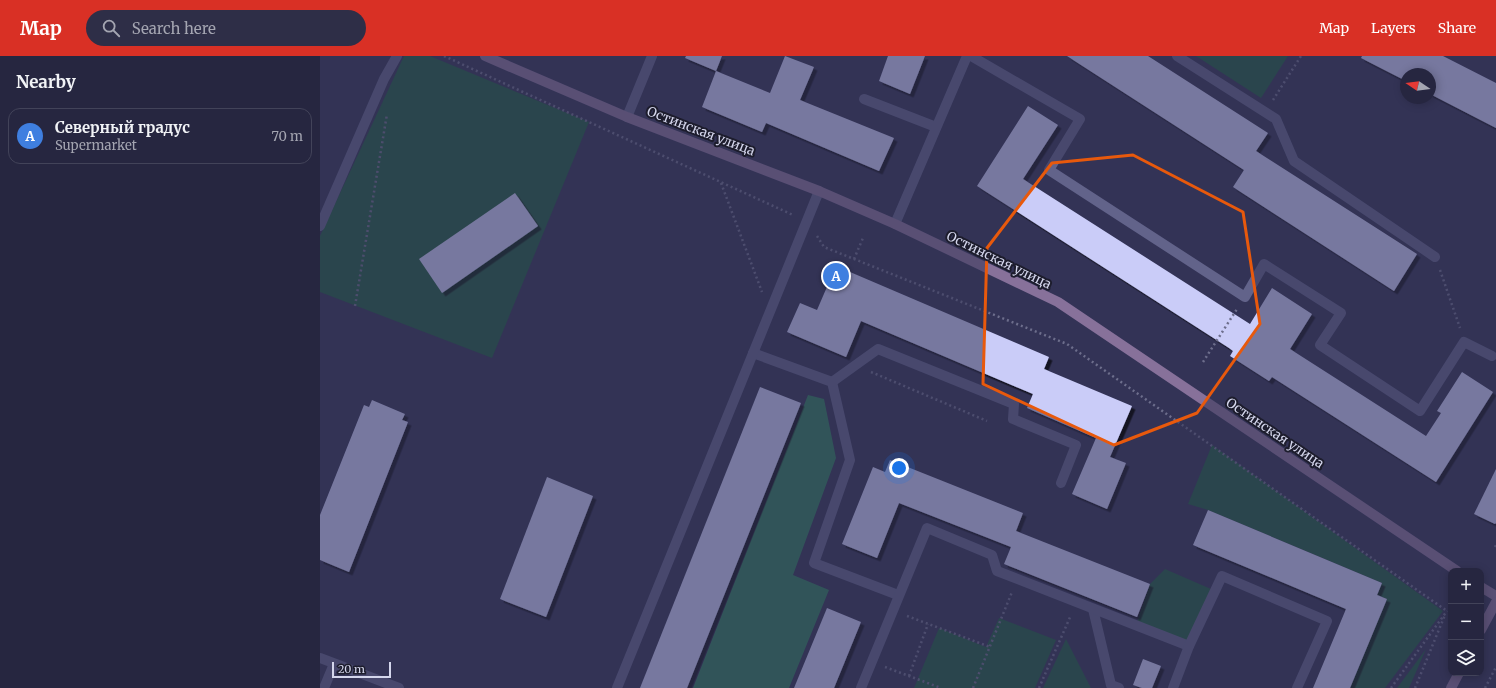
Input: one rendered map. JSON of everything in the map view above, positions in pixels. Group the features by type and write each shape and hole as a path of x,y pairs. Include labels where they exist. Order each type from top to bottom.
{"street":[{"path":"320,226 384,79 397,56"},
{"name":"Остинская улица","path":"485,56 628,117 819,191 895,224 1058,302 1453,568"},
{"path":"628,117 652,56"},
{"path":"895,224 967,56"},
{"path":"971,56 1080,119 1049,170 1245,297 1264,264 1341,313 1320,345 1420,411 1464,342 1495,354"},
{"path":"1177,56 1276,119 1294,161 1435,257"},
{"path":"864,99 936,127"},
{"path":"617,688 819,191"},
{"path":"832,382 878,348 1014,404 1013,419 1076,445 1061,483"},
{"path":"753,353 832,382"},
{"path":"832,382 850,460 814,563 898,595"},
{"path":"861,688 893,611 898,595 927,528 992,555 997,571 1190,646"},
{"path":"1173,688 1190,646 1222,576 1328,621 1297,688"},
{"path":"1484,589 1496,596"},
{"path":"1484,624 1496,602"},
{"path":"1093,609 1111,685 1119,688"},
{"path":"320,658 399,688"},
{"path":"324,688 334,664"},
{"path":"1451,688 1457,676"}],"path":[{"path":"444,56 807,222 824,247 1067,344 1447,611"},
{"path":"1265,113 1301,56"},
{"path":"355,306 387,113"},
{"path":"721,182 770,313"},
{"path":"854,259 863,238"},
{"path":"1435,257 1464,342"},
{"path":"1203,362 1245,297"},
{"path":"854,365 987,421"},
{"path":"973,688 1017,579"},
{"path":"1039,688 1076,602"},
{"path":"893,611 990,647"},
{"path":"1391,688 1447,611"},
{"path":"1415,688 1447,611"},
{"path":"909,676 928,624"},
{"path":"872,662 941,688"},
{"path":"1485,688 1496,667"}],"highlighted area":[{"path":"1133,155 1243,212 1260,324 1197,413 1114,445 983,384 987,248 1052,163"}],"green space":[{"path":"404,56 430,56 589,122 492,358 320,292 320,236"},
{"path":"1196,56 1288,56 1261,98"},
{"path":"808,395 824,399 836,458 793,575 829,590 789,688 693,688"},
{"path":"1212,445 1443,611 1385,688 1350,688 1387,599 1377,595 1382,583 1208,510 1188,504"},
{"path":"1165,569 1211,589 1188,642 1137,622 1150,584"},
{"path":"999,618 1056,640 1035,688 914,688 939,628 986,647"},
{"path":"1066,639 1091,688 1043,688"},
{"path":"1426,649 1409,688 1397,688"}],"building":[{"path":"686,56 722,56 716,71 685,58"},
{"path":"785,56 814,67 800,100 894,138 879,171 766,123 762,132 702,107 716,71 770,93"},
{"path":"888,56 925,56 910,94 879,81"},
{"path":"1067,56 1148,56 1268,133 1256,151 1417,254 1394,291 1233,187 1244,170"},
{"path":"1362,56 1443,56 1496,83 1496,128 1436,97 1436,68 1400,68 1400,78 1361,58"},
{"path":"1028,106 1058,125 1023,179 1250,324 1272,288 1312,314 1290,349 1426,436 1441,413 1437,411 1462,372 1493,392 1436,482 1272,377 1269,381 1230,356 1233,351 1229,348 977,186"},
{"path":"515,193 538,226 442,293 419,259"},
{"path":"836,266 1049,357 1044,369 1132,406 1110,457 1126,463 1107,509 1072,494 1096,438 1027,408 1033,394 861,321 846,357 787,332 800,303 817,310"},
{"path":"760,387 801,403 687,688 640,688"},
{"path":"372,400 405,414 402,420 408,422 349,572 320,560 320,515 364,405 369,407"},
{"path":"890,460 1023,513 1016,531 1150,584 1137,617 1004,564 1011,547 899,503 877,558 842,544 873,467 885,472"},
{"path":"1496,469 1496,523 1495,524 1474,514"},
{"path":"547,477 593,496 546,617 500,599"},
{"path":"1208,510 1382,583 1377,595 1387,599 1350,688 1313,688 1346,609 1193,545"},
{"path":"827,608 861,622 834,688 794,688"},
{"path":"1143,659 1161,666 1152,688 1142,688 1133,685"}],"place":[{"name":"Северный градус","path":"836,276"}]}
